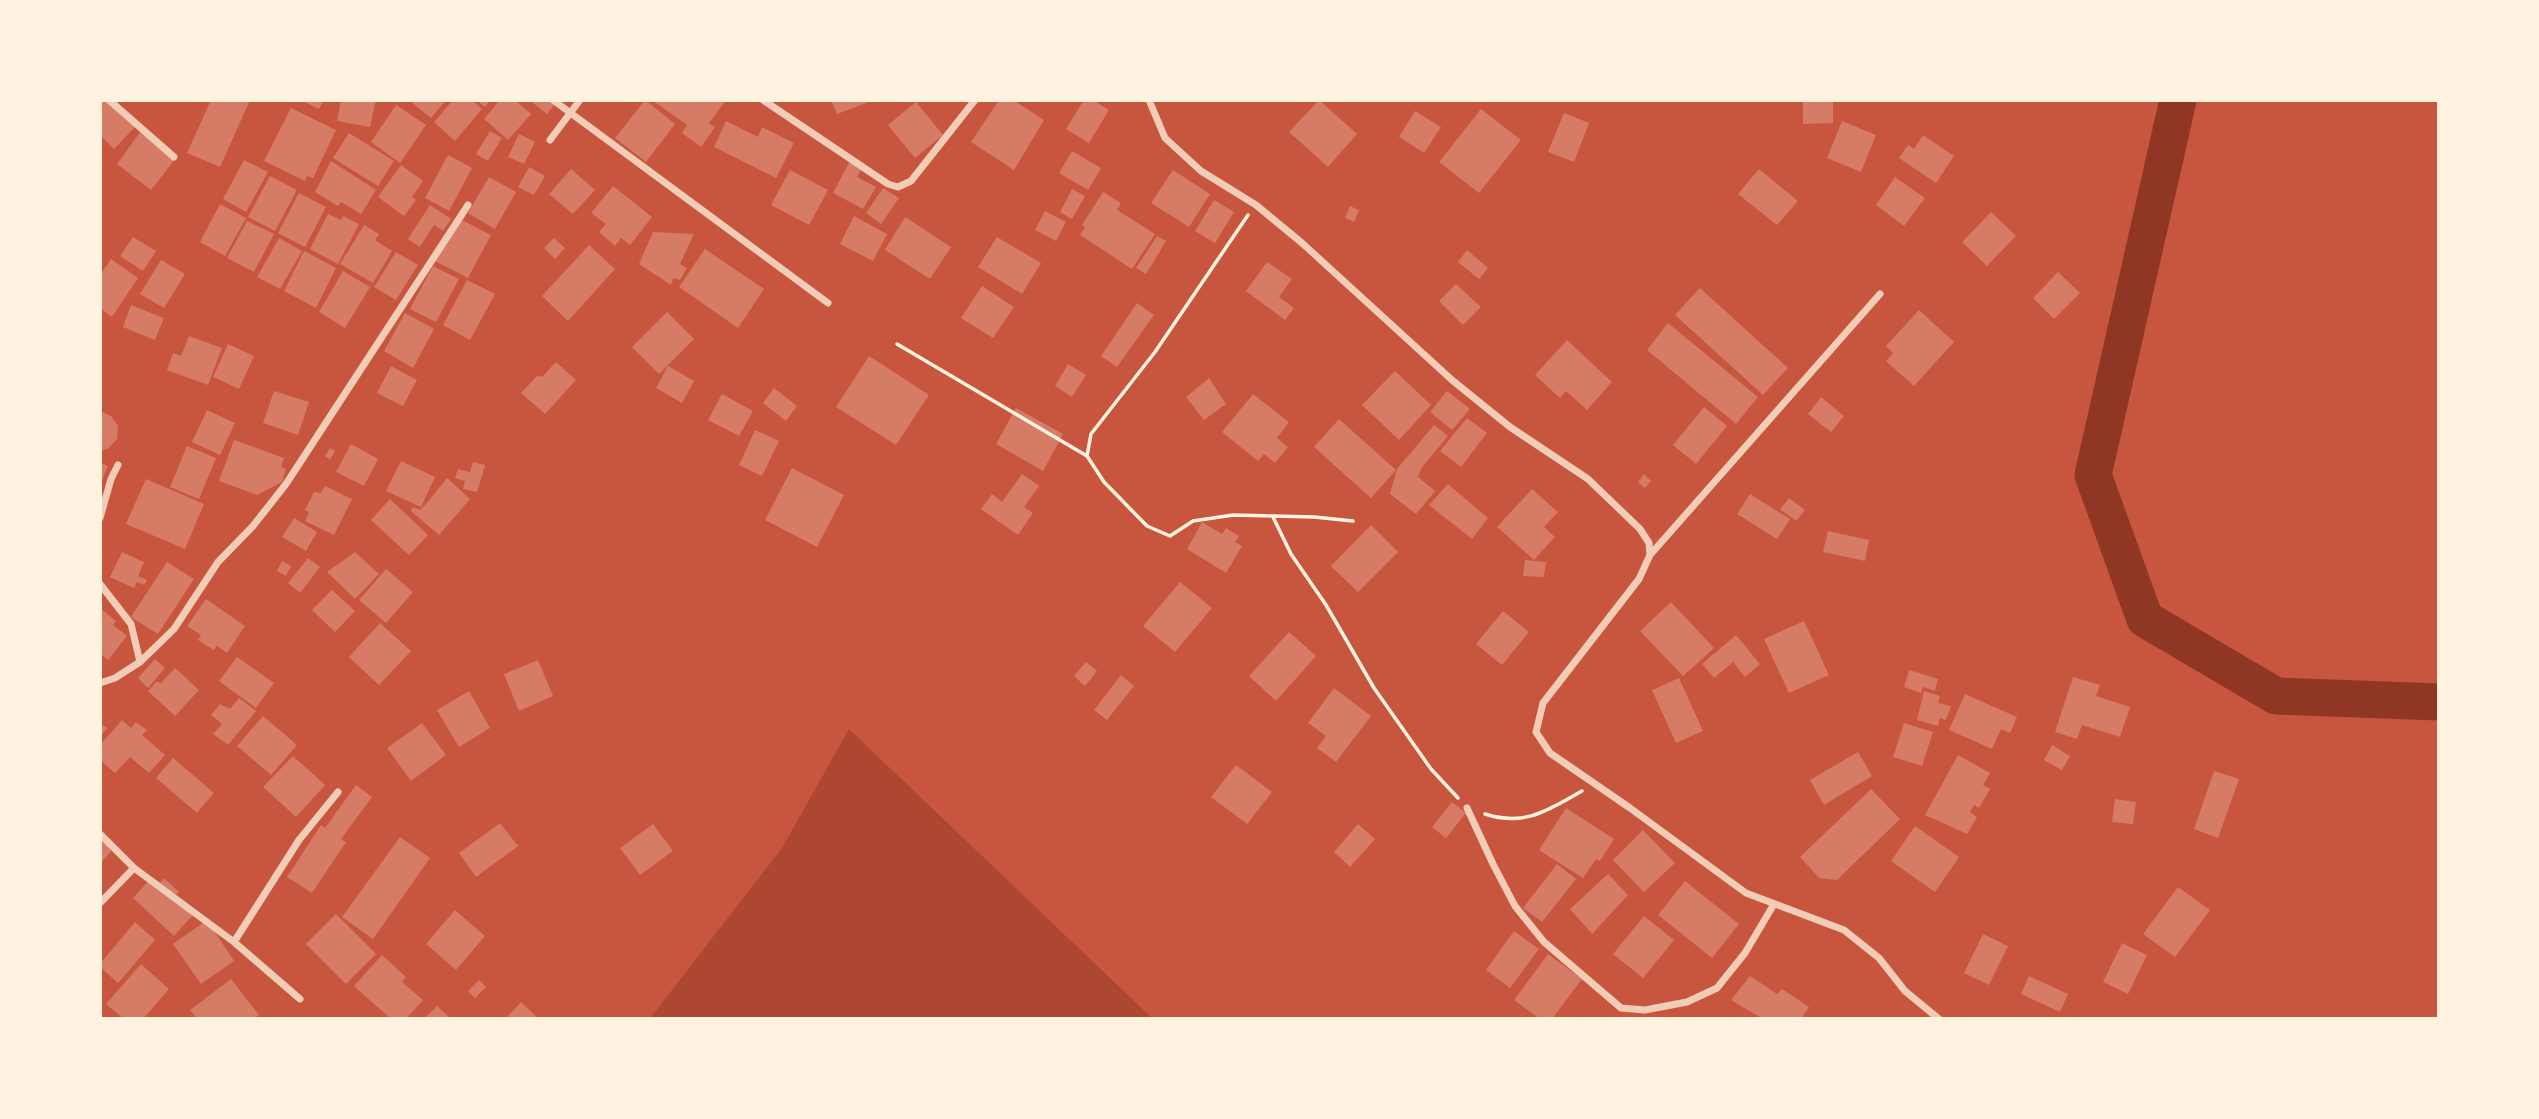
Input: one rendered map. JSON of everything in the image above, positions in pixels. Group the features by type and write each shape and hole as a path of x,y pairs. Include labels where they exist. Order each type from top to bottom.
{"street":[{"path":"109,100 174,157"},
{"path":"553,100 828,303"},
{"path":"550,140 580,100"},
{"path":"763,100 888,184 898,187 911,181 972,101"},
{"path":"1149,100 1165,138 1201,171 1255,205 1302,243 1452,380 1510,427 1588,480 1640,529 1649,542 1650,555"},
{"path":"100,684 140,662 174,629 218,562 253,526 286,484 468,205"},
{"path":"1880,294 1650,555 1639,579 1543,703 1536,732 1550,753 1746,893 1844,930 1879,958 1905,991 1939,1019"},
{"path":"100,518 111,479 118,465"},
{"path":"100,584 131,624 140,662"},
{"path":"234,942 299,840 338,792"},
{"path":"1467,807 1515,906 1544,942 1621,1008 1645,1010 1686,1002 1717,988 1745,953 1774,904"},
{"path":"100,834 134,868 234,942 300,999"},
{"path":"100,903 134,868"}],"path":[{"path":"1087,456 1091,434 1155,352 1255,205"},
{"path":"897,344 1087,456 1104,482 1147,526 1170,536 1193,521 1233,515 1353,521"},
{"path":"1273,517 1292,554 1326,605 1374,688 1431,769 1467,807 1500,819 1522,819 1552,807 1594,784"}],"shaded area":[{"path":"849,729 1153,1019 653,1019 651,1017 782,848"}],"building":[{"path":"110,100 137,125 114,149 100,135 100,103"},
{"path":"211,100 250,100 220,167 187,153"},
{"path":"301,100 324,100 319,109"},
{"path":"341,100 376,100 370,127 337,121"},
{"path":"409,100 446,100 431,118"},
{"path":"453,100 472,100 482,109 455,141 434,122"},
{"path":"476,100 491,100 485,107"},
{"path":"500,100 515,100 531,114 508,140 484,119"},
{"path":"529,100 558,100 547,114"},
{"path":"645,100 675,124 646,162 615,138"},
{"path":"652,100 726,100 709,123 715,127 701,147 682,133 687,125"},
{"path":"831,100 874,100 837,114"},
{"path":"999,100 1013,100 1044,120 1014,170 971,142"},
{"path":"1084,100 1093,100 1109,110 1089,143 1066,129"},
{"path":"1319,100 1357,134 1328,167 1289,132"},
{"path":"1803,100 1833,100 1833,123 1803,124"},
{"path":"916,102 943,135 915,158 888,125"},
{"path":"396,105 426,125 400,163 371,142"},
{"path":"291,108 336,130 313,178 307,176 305,181 264,161"},
{"path":"1481,109 1521,140 1479,193 1439,162"},
{"path":"1415,111 1441,127 1424,153 1399,137"},
{"path":"1564,113 1589,123 1574,162 1548,152"},
{"path":"726,121 758,137 762,127 794,143 776,178 714,147"},
{"path":"1842,121 1876,135 1861,172 1827,158"},
{"path":"141,131 176,158 151,190 117,164"},
{"path":"490,131 502,138 488,161 476,154"},
{"path":"349,133 394,161 378,186 333,158"},
{"path":"519,134 535,142 524,164 508,157"},
{"path":"1923,135 1954,156 1936,183 1899,158 1908,145 1914,149"},
{"path":"1072,151 1101,168 1088,190 1059,173"},
{"path":"448,155 472,168 449,211 425,198"},
{"path":"851,159 863,166 857,177 876,187 863,209 833,193"},
{"path":"244,160 268,172 246,212 223,199"},
{"path":"331,161 376,190 361,214 341,202 338,206 315,192"},
{"path":"401,165 423,181 412,197 416,200 404,216 378,197"},
{"path":"529,167 545,176 534,195 518,187"},
{"path":"571,169 595,190 573,214 549,194"},
{"path":"1759,169 1798,201 1777,225 1738,194"},
{"path":"790,170 828,190 809,225 771,205"},
{"path":"1173,170 1210,194 1189,227 1151,203"},
{"path":"270,176 297,190 275,231 248,217"},
{"path":"489,177 516,192 495,229 468,213"},
{"path":"1895,177 1925,198 1904,226 1876,205"},
{"path":"613,186 652,217 630,245 621,238 615,246 599,232 606,224 591,213"},
{"path":"883,188 899,198 881,224 866,213"},
{"path":"1072,189 1085,196 1072,219 1060,212"},
{"path":"1103,192 1121,203 1117,210 1155,234 1132,269 1080,235 1085,227 1082,225"},
{"path":"299,193 326,207 305,247 278,233"},
{"path":"1214,200 1234,212 1215,243 1195,231"},
{"path":"220,204 246,218 225,256 200,242"},
{"path":"430,205 451,219 443,231 434,225 420,247 408,239"},
{"path":"1350,206 1359,210 1354,222 1345,218"},
{"path":"1045,211 1066,222 1056,241 1035,230"},
{"path":"1991,212 2016,236 1987,266 1962,242"},
{"path":"328,214 341,220 343,216 359,224 338,264 310,249"},
{"path":"854,216 887,234 873,261 840,244"},
{"path":"905,217 951,247 930,279 885,250"},
{"path":"458,218 491,235 468,278 435,261"},
{"path":"247,221 274,234 254,272 227,258"},
{"path":"364,225 379,234 375,240 392,251 373,283 340,264"},
{"path":"653,232 694,234 680,264 687,268 680,280 673,278 671,285 639,264"},
{"path":"1157,236 1166,241 1146,274 1136,268"},
{"path":"133,237 156,251 143,271 120,256"},
{"path":"997,237 1041,263 1022,294 978,267"},
{"path":"279,238 302,251 280,289 257,277"},
{"path":"554,238 565,248 555,259 544,248"},
{"path":"589,245 615,269 568,321 542,296"},
{"path":"705,249 764,289 738,328 679,287"},
{"path":"1467,250 1488,268 1479,279 1458,262"},
{"path":"304,251 336,268 316,308 284,291"},
{"path":"396,252 418,265 396,300 374,287"},
{"path":"111,259 138,278 112,317 100,308 100,275"},
{"path":"161,260 185,274 164,308 140,294"},
{"path":"1267,262 1292,279 1279,297 1294,308 1285,320 1246,291"},
{"path":"433,266 459,279 436,322 410,309"},
{"path":"343,271 370,287 345,328 319,312"},
{"path":"2058,272 2080,293 2054,319 2033,298"},
{"path":"467,280 495,294 470,340 443,325"},
{"path":"1456,284 1481,307 1463,325 1439,301"},
{"path":"982,286 1014,307 993,338 961,318"},
{"path":"1700,288 1788,368 1763,395 1675,315"},
{"path":"1137,303 1154,315 1117,367 1101,356"},
{"path":"131,305 164,318 155,340 123,327"},
{"path":"1919,310 1954,342 1914,386 1886,361 1893,353 1886,346"},
{"path":"667,312 694,339 659,374 632,347"},
{"path":"405,313 434,329 413,368 384,351"},
{"path":"1668,323 1758,397 1736,424 1647,350"},
{"path":"189,336 222,348 208,385 167,370 173,353 181,356"},
{"path":"1567,340 1612,382 1587,410 1566,391 1560,398 1535,375"},
{"path":"228,344 254,356 239,389 213,377"},
{"path":"869,356 929,395 896,445 836,407"},
{"path":"556,362 576,380 545,414 521,393 537,376 542,377"},
{"path":"1068,364 1086,375 1072,397 1055,386"},
{"path":"391,366 417,380 403,406 377,393"},
{"path":"668,366 694,381 682,403 656,388"},
{"path":"1395,371 1431,405 1399,440 1362,405"},
{"path":"1209,378 1226,404 1204,420 1186,397"},
{"path":"774,388 797,406 786,421 763,403"},
{"path":"274,391 309,402 298,435 263,423"},
{"path":"1447,391 1470,409 1452,430 1430,412"},
{"path":"722,394 753,411 739,436 708,420"},
{"path":"1253,394 1289,422 1277,438 1288,447 1275,463 1264,454 1258,461 1222,432"},
{"path":"1821,397 1844,416 1831,432 1808,414"},
{"path":"1704,407 1727,426 1696,464 1673,445"},
{"path":"1016,408 1063,434 1043,471 996,444"},
{"path":"207,410 235,423 220,455 192,442"},
{"path":"100,411 111,416 118,426 117,439 109,448 100,451"},
{"path":"1467,418 1487,433 1461,467 1440,451"},
{"path":"1339,419 1396,470 1371,498 1314,447"},
{"path":"1434,425 1448,436 1422,467 1418,477 1435,491 1416,514 1390,494 1397,469"},
{"path":"755,430 779,441 762,476 739,465"},
{"path":"234,440 284,458 281,467 286,469 282,482 257,495 219,481"},
{"path":"351,444 378,459 364,486 336,472"},
{"path":"187,446 216,458 199,499 170,487"},
{"path":"330,448 335,451 330,460 325,456"},
{"path":"401,461 435,477 421,507 386,491"},
{"path":"473,462 485,465 477,492 463,489 465,481 455,478 458,469 470,472"},
{"path":"100,463 108,466 100,485"},
{"path":"792,468 844,495 817,547 765,520"},
{"path":"1022,474 1039,486 1024,507 1033,513 1018,535 981,509 992,494 1002,502"},
{"path":"1644,474 1651,481 1645,488 1638,482"},
{"path":"447,478 470,499 439,535 411,511 413,507 420,510"},
{"path":"146,479 204,504 185,549 126,524"},
{"path":"1448,484 1488,518 1472,539 1429,505"},
{"path":"325,486 352,499 334,535 305,521 309,512 305,510 314,492 321,493"},
{"path":"1532,489 1558,512 1544,527 1555,537 1534,560 1497,527"},
{"path":"1750,494 1790,519 1777,539 1737,514"},
{"path":"1789,498 1805,510 1796,521 1780,509"},
{"path":"390,499 428,535 409,555 371,520"},
{"path":"294,518 317,532 306,551 282,537"},
{"path":"1202,522 1222,534 1226,528 1239,536 1235,542 1242,546 1226,573 1187,549"},
{"path":"1371,525 1398,552 1358,592 1331,566"},
{"path":"1828,531 1869,540 1865,561 1823,552"},
{"path":"122,552 144,562 138,576 147,580 144,585 137,582 134,588 110,577"},
{"path":"355,552 379,574 355,599 327,572"},
{"path":"308,558 320,567 300,593 288,583"},
{"path":"1525,560 1546,562 1544,577 1523,576"},
{"path":"282,561 291,566 286,576 277,571"},
{"path":"167,562 194,579 158,634 131,617"},
{"path":"386,569 413,592 386,623 359,600"},
{"path":"1180,582 1212,608 1175,652 1143,626"},
{"path":"332,590 355,611 335,632 312,610"},
{"path":"206,599 245,626 227,653 217,646 214,650 198,640 201,635 187,626"},
{"path":"1671,602 1714,648 1683,676 1640,631"},
{"path":"100,608 116,621 113,625 127,636 108,660 100,654"},
{"path":"1503,611 1529,632 1502,665 1476,644"},
{"path":"1804,621 1829,675 1789,693 1764,639"},
{"path":"380,623 411,651 379,685 349,657"},
{"path":"1289,632 1316,656 1276,701 1249,676"},
{"path":"1736,635 1760,664 1745,677 1733,662 1714,678 1702,664"},
{"path":"237,657 274,683 256,708 219,681"},
{"path":"155,659 165,668 148,688 138,678"},
{"path":"538,660 553,696 519,711 504,674"},
{"path":"1086,662 1097,671 1085,686 1074,676"},
{"path":"175,668 199,690 175,716 148,691 156,682 161,683"},
{"path":"1909,670 1938,679 1935,691 1923,687 1921,693 1904,687"},
{"path":"1121,675 1134,686 1107,720 1094,710"},
{"path":"2073,677 2100,685 2096,696 2130,707 2120,737 2082,725 2077,739 2055,732"},
{"path":"1679,678 1703,731 1676,743 1652,690"},
{"path":"1334,688 1371,716 1336,762 1317,748 1326,736 1308,723"},
{"path":"469,691 490,728 459,747 437,710"},
{"path":"1924,691 1940,696 1938,703 1951,706 1946,720 1940,718 1938,726 1917,720"},
{"path":"1965,694 2017,717 2010,733 2001,729 1992,749 1949,730"},
{"path":"239,698 256,711 228,745 213,734 222,724 211,715 220,704 230,709"},
{"path":"263,716 297,745 271,775 237,746"},
{"path":"122,720 131,728 136,722 147,730 142,735 165,755 149,773 130,757 115,773 100,760 100,745"},
{"path":"100,723 107,728 100,737"},
{"path":"422,723 446,755 411,781 387,748"},
{"path":"1904,723 1933,732 1922,766 1893,757"},
{"path":"2052,745 2070,756 2062,770 2044,760"},
{"path":"1858,752 1872,776 1824,805 1810,780"},
{"path":"1958,755 1990,773 1983,785 1990,789 1979,808 1974,805 1970,812 1977,817 1967,834 1925,815"},
{"path":"293,756 325,785 296,817 263,787"},
{"path":"173,758 214,793 197,813 156,778"},
{"path":"1236,765 1272,792 1247,824 1211,797"},
{"path":"2214,771 2239,779 2218,838 2194,829"},
{"path":"356,785 372,797 341,839 346,842 312,893 287,877 321,825 325,828"},
{"path":"1871,789 1900,819 1837,880 1819,878 1800,857"},
{"path":"2115,799 2136,802 2133,824 2112,822"},
{"path":"1452,802 1466,813 1446,838 1432,827"},
{"path":"1566,808 1614,839 1600,861 1596,859 1583,878 1539,850"},
{"path":"500,823 518,846 476,877 459,853"},
{"path":"653,824 673,851 640,875 620,848"},
{"path":"1358,824 1375,839 1350,867 1334,852"},
{"path":"1915,826 1959,857 1935,892 1891,861"},
{"path":"1643,830 1675,863 1644,892 1613,860"},
{"path":"100,837 113,849 100,864"},
{"path":"400,837 430,858 373,939 342,917"},
{"path":"1557,864 1576,879 1542,922 1523,908"},
{"path":"1608,874 1628,895 1592,934 1570,909"},
{"path":"152,877 160,883 164,878 179,892 175,896 194,914 174,936 133,898"},
{"path":"1685,881 1739,924 1712,958 1658,915"},
{"path":"2178,887 2210,910 2175,957 2143,934"},
{"path":"455,910 485,936 456,970 426,944"},
{"path":"336,914 376,954 346,984 306,944"},
{"path":"1644,916 1674,940 1643,978 1613,954"},
{"path":"207,920 234,961 201,984 173,944"},
{"path":"135,922 155,940 118,983 100,964"},
{"path":"1514,931 1539,949 1510,988 1486,970"},
{"path":"1983,934 2008,946 1989,985 1964,973"},
{"path":"2122,943 2147,955 2128,994 2103,982"},
{"path":"1548,954 1582,979 1552,1019 1540,1019 1514,1000"},
{"path":"382,955 406,977 402,982 423,1000 406,1019 391,1019 354,986"},
{"path":"141,964 169,989 143,1019 124,1019 106,1004"},
{"path":"1750,976 1777,994 1782,989 1809,1007 1801,1019 1763,1019 1731,1000"},
{"path":"2029,976 2068,994 2060,1012 2021,994"},
{"path":"231,979 259,1015 254,1019 197,1019 190,1010"},
{"path":"479,980 486,987 475,998 468,991"},
{"path":"521,1002 539,1019 505,1019"},
{"path":"437,1006 451,1019 424,1019"}],"waterway":[{"path":"2178,100 2093,475 2145,619 2276,696 2439,702"}]}
